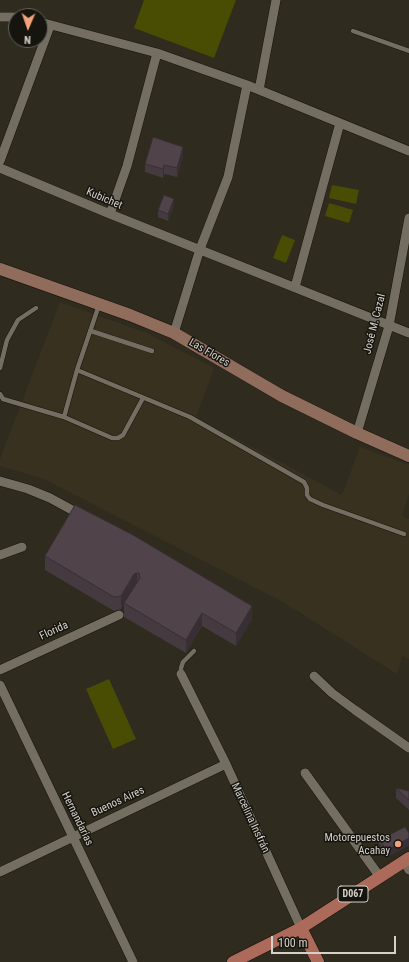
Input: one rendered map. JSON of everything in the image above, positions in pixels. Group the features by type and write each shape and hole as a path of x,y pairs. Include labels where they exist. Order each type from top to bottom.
{"main road":[{"name":"D067","path":"233,962 301,928 380,877 407,863"},
{"name":"Marcelina Insfrán","path":"301,928 318,962"}],"street":[{"path":"259,90 276,0"},
{"path":"0,161 50,26 157,53 247,85 409,151"},
{"path":"110,214 127,166 157,53"},
{"path":"174,333 200,250 228,177 247,85"},
{"path":"295,287 340,123"},
{"name":"Kubichet","path":"0,168 110,214 409,333"},
{"name":"José M. Cazal","path":"357,433 389,326 409,218"},
{"name":"Las Flores","path":"0,269 130,315 174,333 282,396 357,433 409,456"},
{"path":"0,481 28,489 50,498 90,520"},
{"path":"0,556 22,547"},
{"name":"Florida","path":"0,670 122,613"},
{"name":"Marcelina Insfrán","path":"181,674 226,764 301,928"},
{"path":"314,676 332,693 354,710 409,748"},
{"name":"Hernandarias","path":"0,685 133,962"},
{"name":"Buenos Aires","path":"0,872 226,764"},
{"path":"305,773 380,877"}],"lane":[{"path":"353,31 409,51"},
{"path":"64,417 77,370 99,305"},
{"path":"0,368 7,340 18,320 36,308"},
{"path":"90,331 152,351"},
{"path":"77,370 190,417 304,482 307,488 307,495 310,499 404,534"},
{"path":"0,394 3,399 64,417 112,438 118,438 123,435 143,398"},
{"path":"181,674 183,662 194,651"}],"shaded area":[{"path":"144,0 236,0 214,58 134,28"},
{"path":"332,185 359,190 356,204 329,198"},
{"path":"329,203 353,210 349,223 325,216"},
{"path":"282,235 295,240 286,263 273,258"},
{"path":"60,302 147,333 214,368 196,417 342,495 360,447 409,465 409,494 402,516 409,519 409,659 402,656 397,674 283,602 44,479 0,466 0,459"},
{"path":"109,679 136,739 113,749 86,689"}],"building":[{"path":"153,137 183,147 177,168 164,165 163,169 145,164"},
{"path":"164,195 174,199 168,214 158,210"},
{"path":"75,505 133,535 252,606 236,633 202,613 186,640 124,603 140,578 139,573 134,574 121,596 114,597 45,556"},
{"path":"396,788 409,791 409,800"},
{"path":"405,827 409,833 409,838 386,851 378,835 388,833 389,835"}],"place":[{"name":"Motorepuestos Acahay","path":"398,844"}]}
